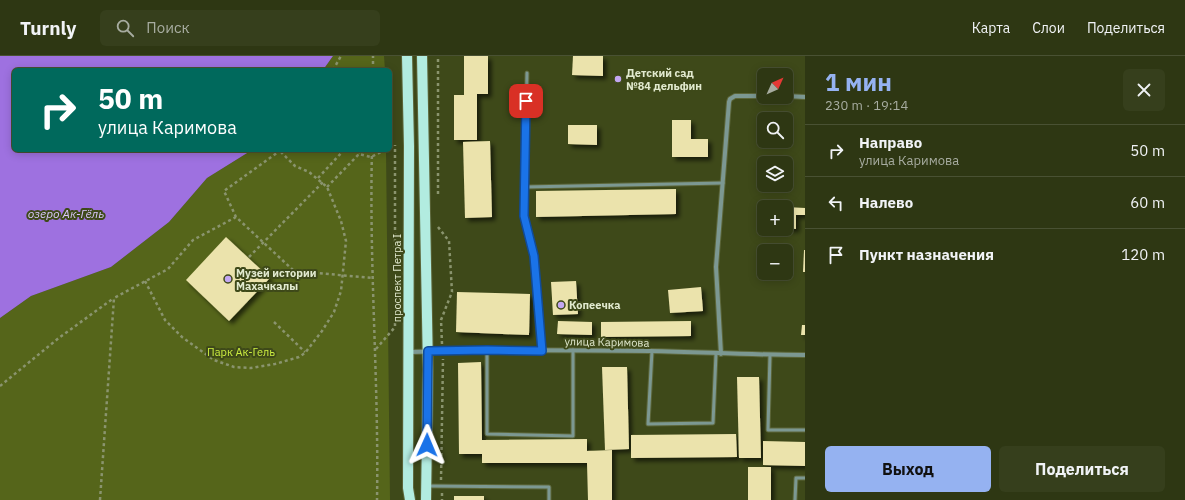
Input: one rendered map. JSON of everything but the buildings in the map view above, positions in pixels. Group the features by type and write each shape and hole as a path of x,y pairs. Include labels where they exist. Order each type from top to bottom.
{"main road":[{"name":"проспект Петра I","path":"408,56 408,488 410,500"},
{"path":"422,56 428,351 426,500"}],"street":[{"path":"718,354 716,267 730,99 735,96 757,96"},
{"path":"793,96 805,96"},
{"name":"улица Каримова","path":"409,352 443,350 573,350 805,355"}],"lane":[{"path":"527,73 524,216 534,256 542,351"},
{"path":"525,187 723,183"},
{"path":"487,350 487,434 573,436 573,350"},
{"path":"652,351 648,424 713,423 718,354"},
{"path":"770,355 768,430 805,430"},
{"path":"795,500 796,478 805,478"},
{"path":"426,486 549,487 549,500"}],"path":[{"path":"334,68 341,56"},
{"path":"373,56 373,68"},
{"path":"438,56 438,198"},
{"path":"376,350 395,327 395,145"},
{"path":"278,152 224,191 236,217 294,271 373,278"},
{"path":"145,281 165,320 182,337 214,360 234,367 251,368 276,364 299,357 305,352 322,332 334,312 341,291 346,241 327,187 323,182 309,172 295,166 283,152"},
{"path":"318,178 342,152"},
{"path":"356,152 372,157 381,152"},
{"path":"372,152 378,500"},
{"path":"327,187 359,154"},
{"path":"249,257 323,182"},
{"path":"0,386 60,337 114,298 168,269 193,240 236,217"},
{"path":"438,220 438,228 449,241 452,292 441,320 443,350 442,500"},
{"path":"100,500 114,298"},
{"path":"274,322 305,352"}],"green space":[{"path":"333,56 384,56 385,68 324,68"},
{"name":"Парк Ак-Гель","path":"249,152 386,152 390,500 0,500 0,318 31,296 111,267 169,222 207,178"}],"water":[{"name":"озеро Ак-Гёль","path":"0,56 333,56 324,68 12,68 12,152 249,152 207,178 169,222 111,267 31,296 0,318"}],"place":[{"name":"Детский сад №84 дельфин","path":"618,79"},
{"name":"Музей истории Махачкалы","path":"228,279"},
{"name":"Копеечка","path":"561,305"}],"route":[{"path":"427,445 428,351 542,351 534,256 524,216 526,101"}]}
